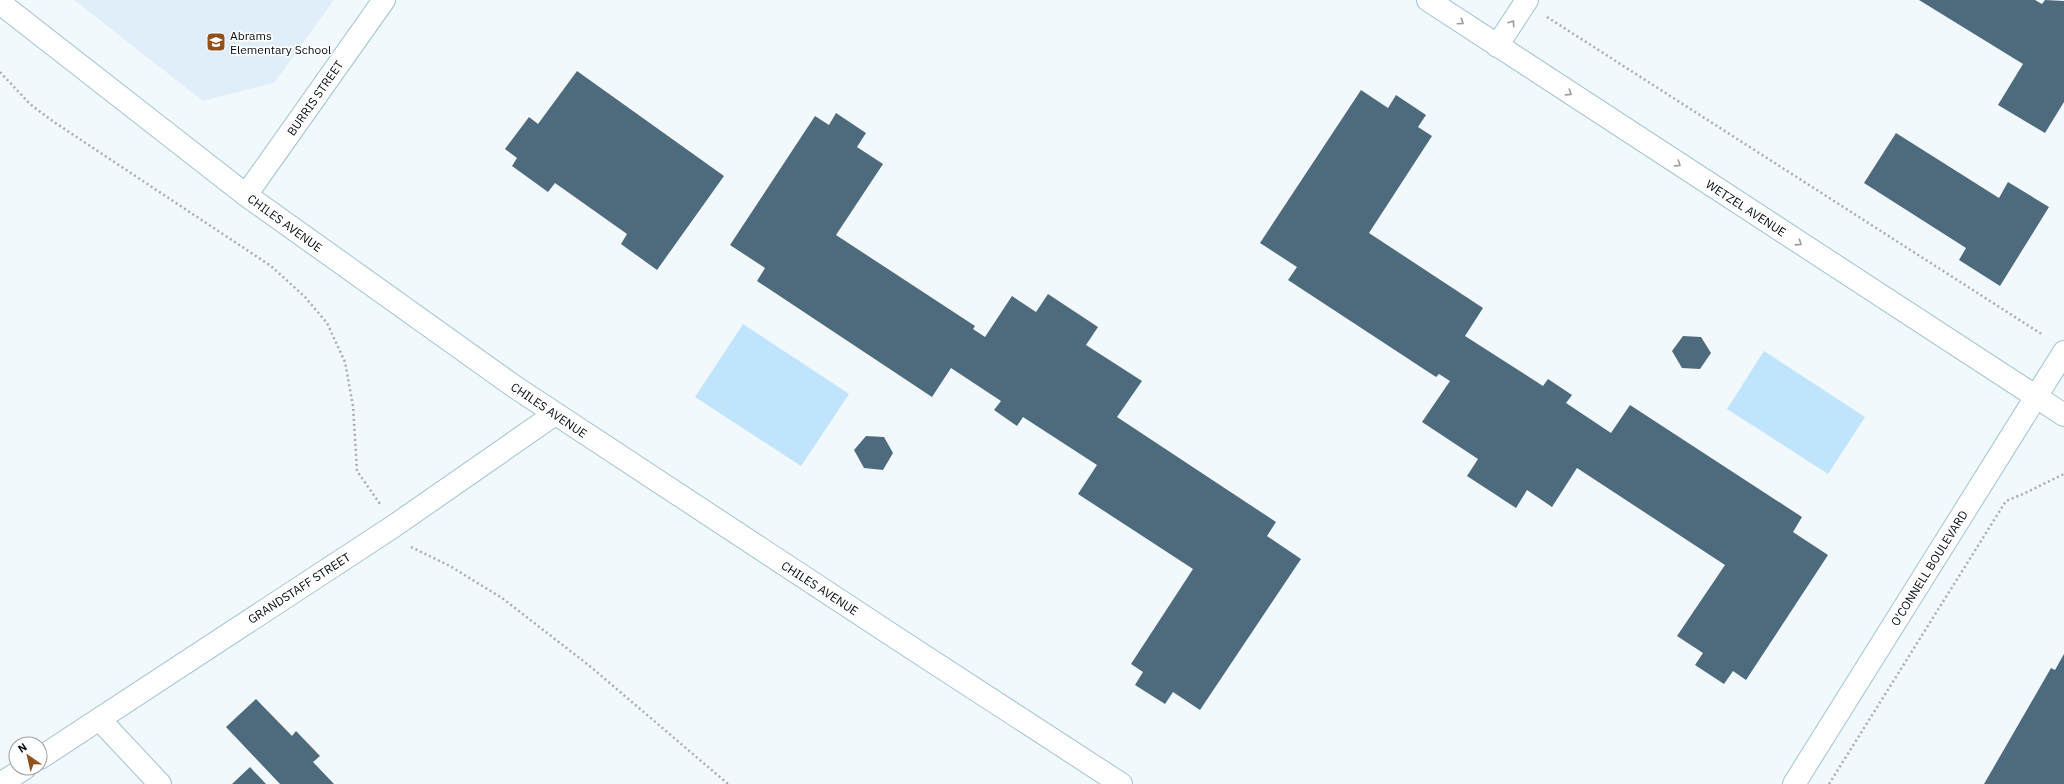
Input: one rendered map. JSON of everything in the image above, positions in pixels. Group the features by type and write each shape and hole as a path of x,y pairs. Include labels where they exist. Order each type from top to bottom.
{"street":[{"name":"BURRIS STREET","path":"246,195 384,0"},
{"name":"WETZEL AVENUE","path":"1428,0 1496,46 2064,415"},
{"path":"1496,46 1526,2"},
{"name":"CHILES AVENUE","path":"0,3 246,195 555,414 900,641 1121,784"},
{"name":"O'CONNELL BOULEVARD","path":"1794,784 2064,352"},
{"name":"GRANDSTAFF STREET","path":"48,753 394,526 555,414"},
{"path":"100,720 160,784"},
{"path":"0,784 12,776"}],"path":[{"path":"1526,2 2044,335"},
{"path":"0,72 30,104 42,113 271,266 305,297 327,324 345,362 353,406 357,471 409,546 450,566 502,598 579,658 728,784"},
{"path":"1829,784 2006,500 2023,494 2064,474"}],"shaded area":[{"name":"Abrams Elementary School","path":"74,0 334,0 274,83 203,101"},
{"path":"743,324 849,394 801,466 695,397"},
{"path":"1764,351 1865,417 1828,474 1727,409"}],"building":[{"path":"1919,0 2035,0 2042,4 2045,0 2064,1 2064,102 2045,133 1998,105 2023,64"},
{"path":"577,71 724,176 657,270 621,244 627,234 555,183 548,192 512,166 517,158 505,149 529,117 538,124"},
{"path":"1361,90 1388,108 1396,95 1426,115 1418,127 1432,136 1369,233 1483,308 1465,336 1543,386 1548,379 1572,395 1566,403 1611,433 1630,405 1802,517 1793,532 1828,555 1746,680 1733,671 1724,684 1695,665 1703,653 1677,636 1725,565 1577,468 1552,507 1527,490 1516,508 1467,476 1478,459 1422,422 1450,381 1439,374 1436,377 1288,280 1297,267 1260,243"},
{"path":"836,113 866,133 857,147 883,164 836,235 975,326 973,329 985,337 1012,296 1036,312 1048,294 1098,327 1086,345 1142,381 1117,417 1276,522 1267,536 1301,559 1200,710 1173,692 1165,704 1135,685 1143,672 1131,664 1193,569 1078,494 1097,465 1023,417 1017,426 994,410 1001,401 951,368 932,397 757,281 765,268 730,245 815,116 829,125"},
{"path":"1896,133 1999,198 2008,182 2049,207 2000,286 1959,260 1966,248 1864,183"},
{"path":"1683,336 1701,337 1711,353 1700,369 1682,368 1672,351"},
{"path":"866,436 884,437 893,453 883,470 864,468 854,450"},
{"path":"2064,654 2064,784 1984,784 2051,668 2055,670"},
{"path":"256,699 292,736 296,731 320,756 313,762 334,784 280,784 226,727"},
{"path":"250,767 266,784 232,784"}],"place":[{"name":"Abrams Elementary School","path":"216,42"}]}
